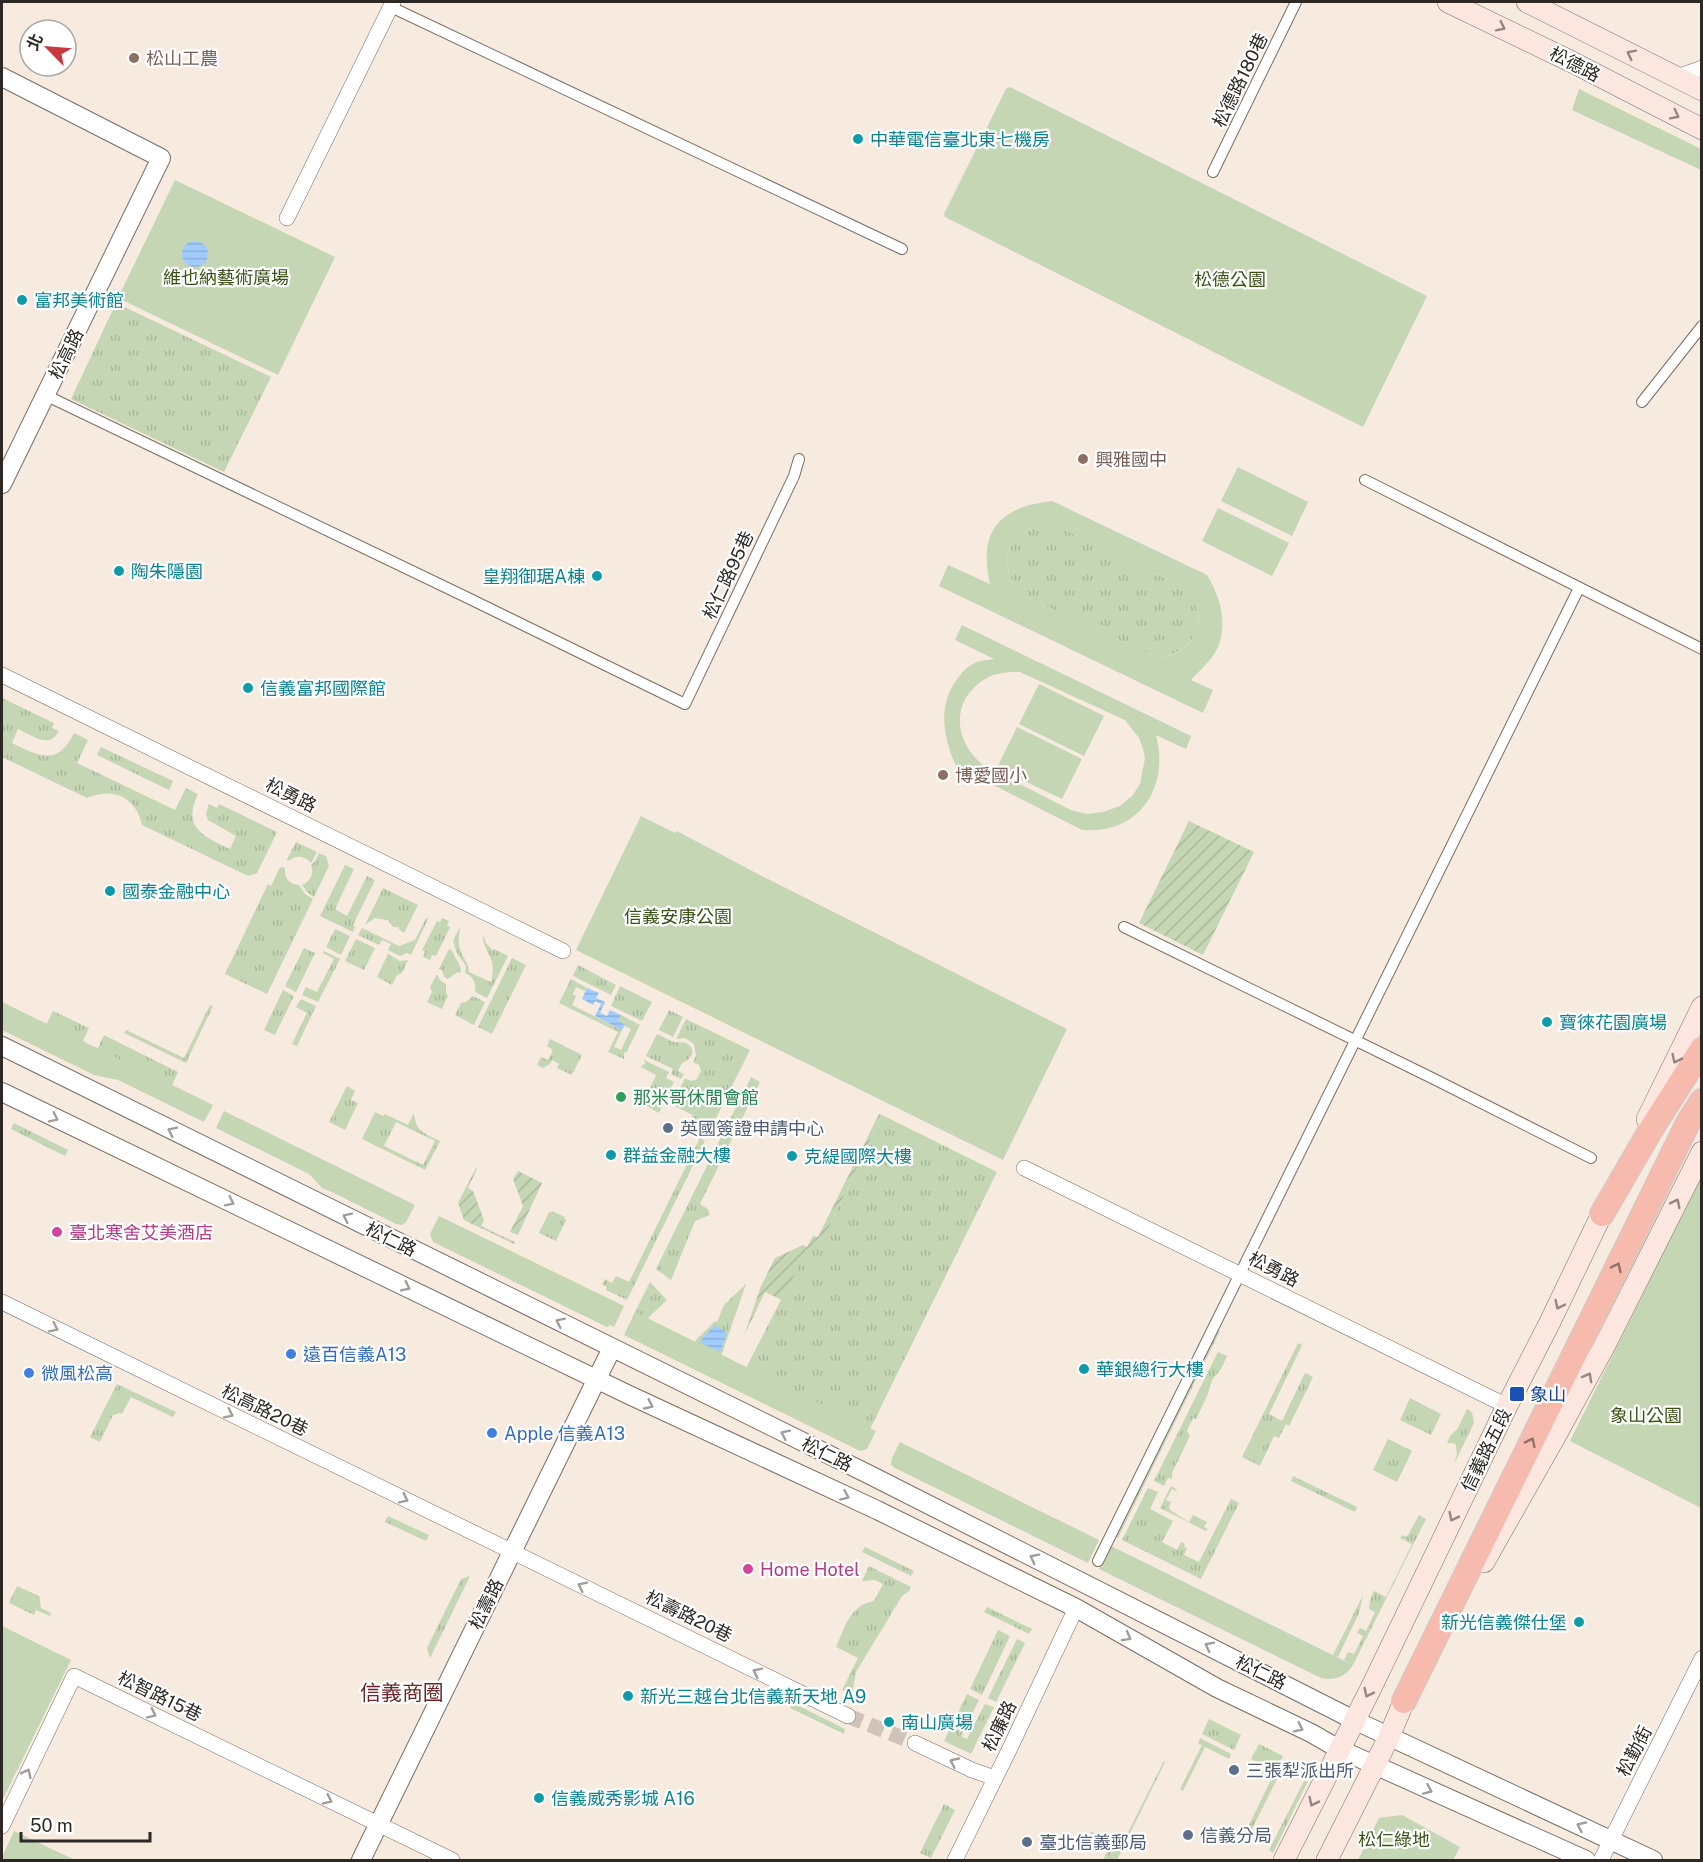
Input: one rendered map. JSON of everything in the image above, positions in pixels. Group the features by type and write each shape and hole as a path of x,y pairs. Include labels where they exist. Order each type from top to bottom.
{"highway":[{"path":"1602,1214 1701,1049"},
{"path":"1404,1701 1688,1122 1701,1101"}],"main road":[{"name":"松德路","path":"1448,2 1572,62 1701,129"},
{"name":"松德路","path":"1527,2 1701,90"},
{"name":"信義路五段","path":"1284,1860 1550,1322 1701,1007"},
{"path":"1327,1860 1375,1766 1404,1701 1600,1355 1701,1152"}],"street":[{"name":"松德路180巷","path":"1213,172 1296,2"},
{"path":"287,218 392,4 902,249"},
{"path":"1677,77 1701,68"},
{"name":"松高路","path":"2,77 162,158 2,484"},
{"path":"1642,402 1701,326"},
{"name":"松仁路95巷","path":"45,395 685,704 794,476 799,459"},
{"path":"1365,480 1701,649"},
{"path":"1098,1561 1579,588"},
{"name":"松勇路","path":"2,675 563,951"},
{"path":"1124,927 1592,1158"},
{"name":"松仁路","path":"2,1046 870,1475 1354,1720 1653,1860"},
{"name":"松仁路","path":"2,1092 597,1379 877,1510 1076,1608 1217,1688 1339,1749 1586,1860"},
{"name":"松勇路","path":"1024,1168 1507,1406"},
{"name":"松高路20巷","path":"2,1302 512,1551"},
{"name":"松壽路","path":"361,1860 612,1348"},
{"name":"松壽路20巷","path":"512,1551 848,1716"},
{"name":"松廉路","path":"955,1860 1076,1608"},
{"name":"松勤街","path":"1601,1860 1700,1665"},
{"name":"松智路15巷","path":"2,1826 75,1676 378,1825"},
{"path":"915,1743 972,1770 995,1778"},
{"path":"378,1825 452,1860"}],"green space":[{"name":"松德公園","path":"1010,87 1427,296 1363,427 945,217 944,214 1006,89"},
{"path":"1579,89 1701,149 1701,170 1572,110"},
{"name":"維也納藝術廣場","path":"175,180 335,257 278,375 118,298"},
{"path":"116,303 271,377 224,472 71,399"},
{"path":"1238,467 1308,502 1292,536 1221,501"},
{"path":"1052,501 1207,575 1219,601 1222,628 1218,647 1209,661 1191,680 1213,690 1203,713 939,586 948,565 990,584 987,550 990,536 1006,516 1034,504","holes":["1044,524 1053,524 1188,589 1198,613 1196,633 1191,641 1173,655 1160,659 1019,594 1009,573 1007,557 1012,543 1024,533"]},
{"path":"1218,508 1289,543 1272,576 1202,541"},
{"path":"1044,524 1053,524 1188,589 1198,613 1196,633 1191,641 1173,654 1160,659 1019,594 1009,573 1007,557 1009,550 1018,537"},
{"path":"962,625 1191,736 1186,749 1156,735 1159,754 1158,772 1154,789 1146,804 1120,825 1082,830 956,766 945,730 945,707 948,695 953,684 967,668 980,661 994,659 955,640","holes":["1020,672 1125,720 1139,738 1145,758 1140,784 1133,795 1120,806 1103,812 1087,814 1071,810 986,767 975,757 967,746 960,722 961,709 966,698 975,687 989,677"]},
{"path":"1039,684 1104,716 1084,756 1019,724"},
{"path":"2,698 54,723 52,728 59,731 55,737 45,740 18,729 12,743 21,748 39,755 54,755 68,744 74,733 88,740 77,763 175,810 186,788 198,794 192,815 194,823 204,835 230,849 236,836 208,820 206,814 209,804 217,808 219,804 277,832 257,873 248,876 142,825 134,807 122,796 105,794 87,798 2,757"},
{"path":"1017,727 1082,759 1062,799 997,768"},
{"path":"101,747 173,781 169,790 97,755"},
{"name":"信義安康公園","path":"641,816 675,833 677,831 1067,1029 1003,1160 576,950"},
{"path":"1189,821 1254,852 1203,955 1139,923"},
{"path":"296,842 317,852 311,863 306,858 300,857 288,861"},
{"path":"319,853 326,856 329,866 314,897 302,885 311,877 311,865"},
{"path":"345,865 354,869 335,909 347,916 367,876 375,880 353,925 355,927 353,932 320,916"},
{"path":"280,867 285,868 288,880 299,885 305,894 313,899 267,994 225,974 268,884 271,886"},
{"path":"383,888 418,905 404,933 398,927 393,927 388,920 375,918 365,925"},
{"path":"426,918 428,919 411,955 407,953 400,956 388,950 391,944 382,940 379,945 358,935 362,928 399,946 415,940"},
{"path":"442,918 449,921 447,925 450,927 436,956 432,955 430,960 423,957 425,952 422,950 437,921 440,922"},
{"path":"460,926 459,947 469,972 491,982 493,966 483,941 483,934 486,943 493,951 494,949 508,956 487,998 475,992 474,981 465,973 466,966 457,953 453,941"},
{"path":"335,929 350,936 341,955 326,947"},
{"path":"356,939 375,948 364,970 345,961"},
{"path":"304,948 315,953 296,992 285,986"},
{"path":"449,949 459,964 461,972 448,979 439,969"},
{"path":"324,951 340,959 318,1002 302,995 306,987 317,992 334,959 323,953"},
{"path":"388,954 400,961 408,960 402,973 397,975 392,985 377,977"},
{"path":"512,958 526,965 492,1034 478,1027"},
{"path":"578,965 616,985 611,995 573,976"},
{"path":"437,974 446,984 448,996 442,1009 427,1002 432,992 430,987"},
{"path":"571,979 587,988 585,991 576,987 573,994 576,996 572,1005 622,1030 614,1047 621,1050 631,1029 618,1022 621,1015 640,1025 626,1053 624,1052 624,1059 608,1052 618,1032 559,1003"},
{"path":"620,986 652,1002 642,1021 611,1006"},
{"path":"283,990 294,996 275,1035 264,1030"},
{"path":"473,996 485,1002 474,1025 455,1015 461,1003"},
{"path":"301,999 316,1006 297,1046 292,1044 307,1013 296,1007"},
{"path":"2,1002 213,1105 204,1122 118,1080 94,1075 2,1030"},
{"path":"210,1005 213,1006 186,1063 124,1033 126,1030 184,1058"},
{"path":"669,1010 683,1017 673,1037 659,1030"},
{"path":"53,1011 89,1028 83,1041 88,1044 43,1032"},
{"path":"686,1019 750,1050 707,1136 688,1126 693,1115 672,1105 685,1078 691,1081 697,1079 701,1071 699,1065 693,1062 696,1056 694,1044 685,1038 676,1039"},
{"path":"657,1034 673,1041 686,1043 691,1048 691,1056 682,1063 678,1071 684,1074 681,1079 671,1074 673,1069 646,1056"},
{"path":"104,1035 178,1072 171,1088 92,1046 98,1048"},
{"path":"550,1039 582,1055 572,1075 557,1068 559,1064 552,1060 543,1068 537,1065 541,1057 548,1060 553,1050 547,1046"},
{"path":"644,1060 669,1072 666,1078 674,1082 659,1113 643,1104 656,1075 641,1067 646,1064"},
{"path":"751,1077 760,1082 700,1204 709,1210 710,1215 695,1221 671,1280 656,1269"},
{"path":"347,1086 355,1091 351,1100 358,1103 345,1130 329,1122"},
{"path":"224,1111 415,1205 406,1222 402,1225 396,1224 322,1188 309,1174 216,1128"},
{"path":"375,1112 383,1116 385,1114 408,1125 414,1113 419,1128 425,1134 440,1141 425,1170 362,1139","holes":["396,1122 435,1141 423,1165 384,1146"]},
{"path":"879,1114 882,1115 824,1238 820,1242 816,1241 811,1251 807,1249 782,1300 765,1292 744,1336 761,1286 775,1258 803,1245 807,1247 813,1236 818,1237"},
{"path":"882,1115 997,1172 867,1435 743,1374 807,1249 816,1240 824,1238"},
{"path":"14,1123 68,1150 65,1156 11,1129"},
{"path":"700,1138 705,1141 627,1300 606,1290 607,1287 602,1284 605,1279 612,1283 616,1276 629,1282"},
{"path":"476,1168 468,1188 473,1191 484,1220 481,1226 515,1242 514,1244 464,1220 458,1203"},
{"path":"518,1171 542,1183 518,1235 510,1232 523,1206 513,1179"},
{"name":"象山公園","path":"1701,1177 1701,1508 1570,1441"},
{"path":"552,1211 565,1217 566,1220 556,1241 539,1233 549,1212"},
{"path":"439,1216 624,1306 614,1327 610,1325 607,1327 433,1242 430,1234"},
{"path":"650,1282 667,1300 648,1318 645,1325 632,1318"},
{"path":"746,1284 719,1362 695,1341 715,1321 717,1322 724,1305"},
{"path":"635,1312 876,1431 867,1449 860,1451 624,1335"},
{"path":"1217,1329 1220,1331 1118,1538 1115,1537"},
{"path":"1298,1343 1302,1345 1269,1414 1282,1421 1305,1373 1313,1377 1289,1426 1286,1424 1279,1438 1274,1436 1260,1466 1242,1457"},
{"path":"1218,1352 1227,1356 1221,1369 1212,1380 1196,1419 1193,1418 1187,1431 1190,1436 1172,1473 1172,1479 1168,1478 1164,1486 1154,1481"},
{"path":"117,1384 176,1412 173,1417 131,1397 122,1414 113,1415 100,1442 90,1437"},
{"path":"1410,1398 1441,1414 1431,1435 1400,1420"},
{"path":"1467,1409 1472,1413 1474,1423 1454,1464 1457,1454 1456,1445 1447,1443 1458,1428"},
{"path":"1388,1439 1412,1451 1397,1482 1373,1470"},
{"path":"900,1442 1099,1540 1088,1563 895,1468 891,1465 892,1458"},
{"path":"1293,1476 1357,1507 1355,1512 1291,1481"},
{"path":"1171,1486 1177,1490 1172,1489 1166,1500 1171,1502 1170,1510 1189,1522 1193,1515 1207,1522 1204,1527 1208,1529 1206,1531 1160,1508"},
{"path":"1148,1488 1158,1492 1150,1509 1173,1521 1162,1542 1177,1550 1181,1542 1185,1544 1184,1547 1187,1548 1184,1555 1199,1562 1231,1499 1239,1503 1201,1579 1122,1540"},
{"path":"1419,1515 1426,1519 1353,1665 1344,1660 1348,1652 1354,1654 1363,1636 1357,1633 1360,1628 1366,1631 1375,1612 1369,1609 1370,1600 1374,1591 1386,1597 1412,1544 1400,1538 1402,1535 1407,1537"},
{"path":"388,1516 429,1535 426,1541 385,1522"},
{"path":"1111,1546 1353,1665 1347,1673 1339,1677 1321,1678 1099,1569"},
{"path":"865,1547 914,1571 911,1576 862,1552"},
{"path":"869,1566 911,1587 902,1596 856,1672 852,1694 842,1690 858,1658 836,1647 849,1618 859,1607 874,1601 883,1584 875,1580 862,1581"},
{"path":"470,1576 430,1658 427,1648 461,1579"},
{"path":"17,1586 39,1596 41,1608 51,1613 50,1616 36,1610 34,1615 9,1603"},
{"path":"1363,1595 1359,1613 1338,1657 1333,1655"},
{"path":"987,1607 1032,1629 1029,1634 984,1612"},
{"path":"2,1626 71,1660 2,1801"},
{"path":"998,1630 1010,1636 982,1695 970,1689"},
{"path":"1017,1639 1025,1643 996,1702 988,1698"},
{"path":"967,1694 979,1700 961,1736 967,1739 985,1704 994,1707 971,1754 944,1741"},
{"path":"793,1703 845,1729 844,1734 790,1708"},
{"path":"1209,1719 1241,1735 1234,1750 1202,1734"},
{"path":"1200,1738 1231,1754 1229,1759 1205,1747 1183,1791 1180,1789 1202,1745 1198,1743"},
{"path":"1259,1744 1283,1756 1276,1771 1251,1759"},
{"path":"1164,1761 1117,1860 1103,1860 1109,1848 1108,1845 1093,1838 1090,1831 1121,1846"},
{"path":"1249,1763 1278,1777 1248,1837 1244,1835 1271,1780 1247,1767"},
{"path":"1305,1779 1308,1781 1273,1853 1269,1850"},
{"path":"944,1804 955,1810 931,1858 920,1853"},
{"name":"松仁綠地","path":"1402,1815 1460,1847 1453,1860 1358,1860 1379,1818"},
{"path":"14,1831 75,1860 2,1860"}],"water":[{"path":"195,241 204,245 208,254 204,263 195,267 186,263 182,254 186,245"},
{"path":"587,988 599,993 596,998 605,1002 600,1013 607,1016 610,1010 621,1015 618,1021 625,1025 622,1030 595,1016 601,1004 595,1001 593,1005 582,999"},
{"path":"715,1325 727,1333 720,1352 699,1342"}],"tunnel":[{"path":"848,1716 915,1743"}],"place":[{"name":"松山工農","path":"134,58"},
{"name":"中華電信臺北東七機房","path":"858,139"},
{"name":"富邦美術館","path":"22,300"},
{"name":"興雅國中","path":"1083,459"},
{"name":"陶朱隱園","path":"119,571"},
{"name":"皇翔御琚A棟","path":"597,576"},
{"name":"信義富邦國際館","path":"248,688"},
{"name":"博愛國小","path":"943,775"},
{"name":"國泰金融中心","path":"110,891"},
{"name":"寶徠花園廣場","path":"1547,1022"},
{"name":"那米哥休閒會館","path":"621,1097"},
{"name":"英國簽證申請中心","path":"668,1128"},
{"name":"群益金融大樓","path":"611,1155"},
{"name":"克緹國際大樓","path":"792,1156"},
{"name":"臺北寒舍艾美酒店","path":"57,1232"},
{"name":"遠百信義A13","path":"291,1354"},
{"name":"華銀總行大樓","path":"1084,1369"},
{"name":"微風松高","path":"29,1373"},
{"name":"象山","path":"1517,1394"},
{"name":"Apple 信義A13","path":"492,1433"},
{"name":"Home Hotel","path":"748,1569"},
{"name":"新光信義傑仕堡","path":"1579,1622"},
{"name":"新光三越台北信義新天地 A9","path":"628,1696"},
{"name":"南山廣場","path":"889,1722"},
{"name":"三張犁派出所","path":"1234,1770"},
{"name":"信義威秀影城 A16","path":"539,1798"},
{"name":"信義分局","path":"1188,1835"},
{"name":"臺北信義郵局","path":"1027,1842"}],"district":[{"name":"信義商圈","path":"402,1692"}]}
